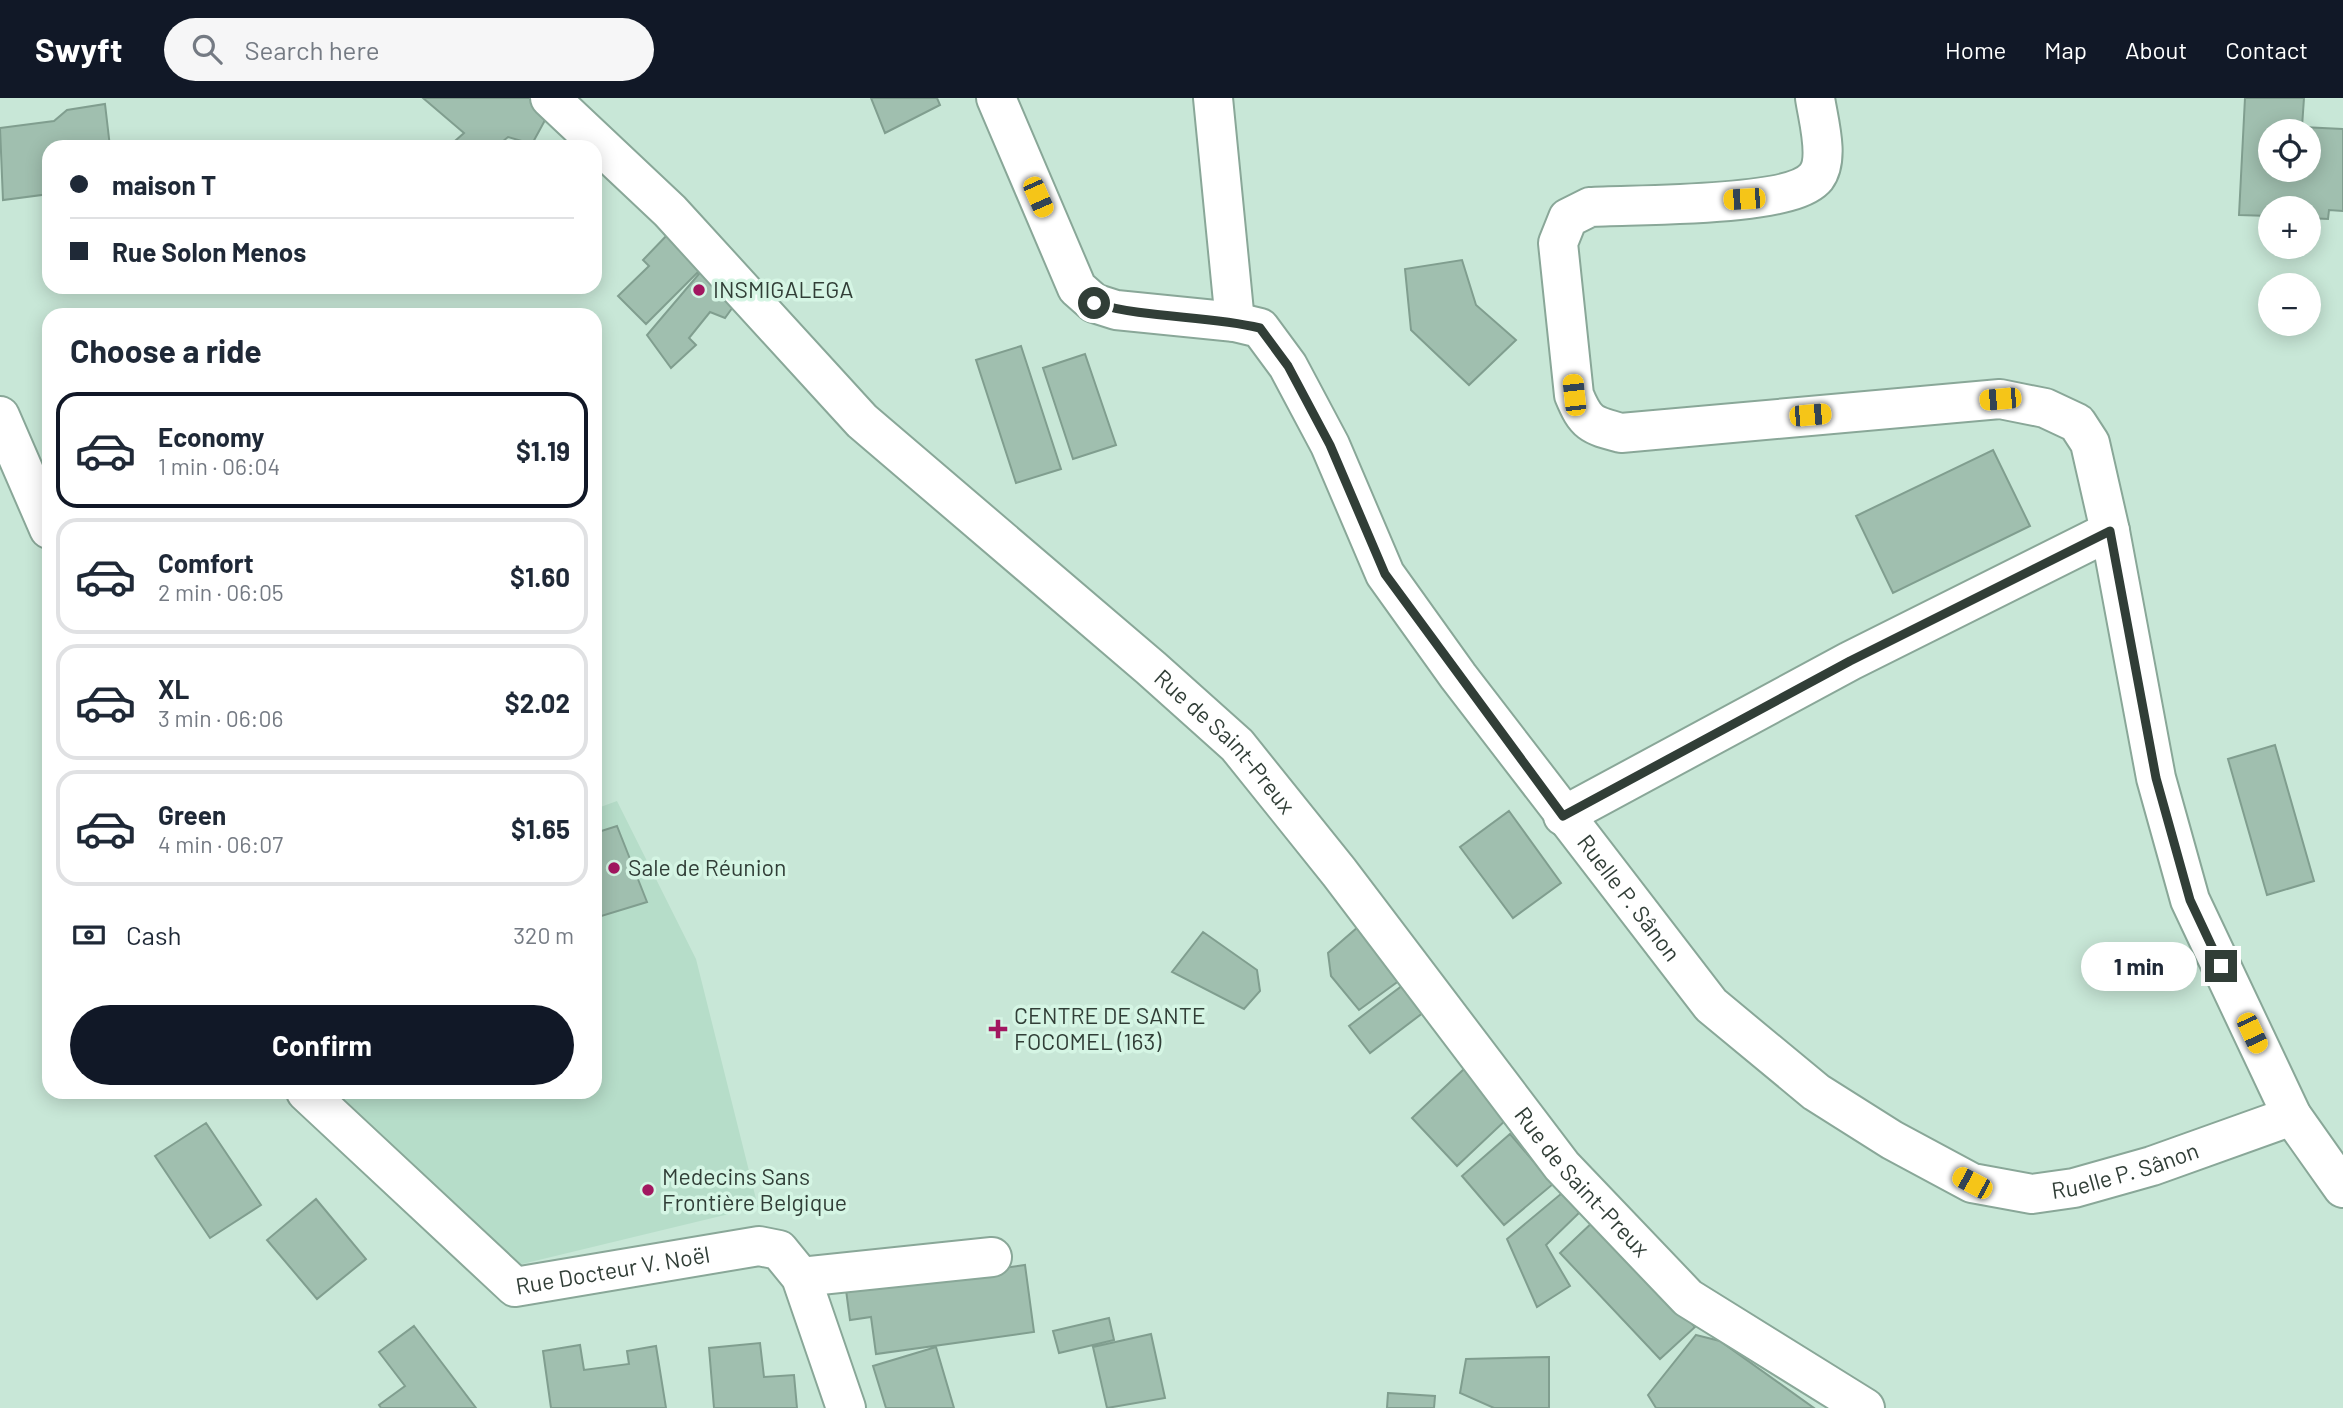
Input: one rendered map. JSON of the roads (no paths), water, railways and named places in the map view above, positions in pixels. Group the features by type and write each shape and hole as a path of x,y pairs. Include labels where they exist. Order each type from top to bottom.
{"street":[{"name":"Rue de Saint-Preux","path":"550,98 595,140"},
{"name":"Ruelle P. Sânon","path":"996,98 1077,288 1094,303 1116,310 1235,322 1260,328 1288,366 1330,445 1385,574 1563,816 1711,1005 1816,1092 1892,1140 1972,1183 2032,1194 2074,1188 2152,1166 2292,1116"},
{"path":"1213,98 1235,322"},
{"path":"1815,98 1822,156 1818,176 1804,188 1770,198 1590,206 1568,218 1558,243 1574,395 1582,414 1592,425 1620,433 2000,399 2045,408 2077,423 2090,443 2110,531 2156,778 2190,900 2292,1116 2343,1188"},
{"name":"Rue de Saint-Preux","path":"602,147 670,211 862,421 1237,745 1339,872 1562,1166 1688,1298 1865,1408"},
{"path":"0,416 42,513"},
{"path":"1563,816 1850,661 2110,531"},
{"name":"Rue Docteur V. Noël","path":"314,1099 515,1287 759,1246 779,1250 801,1277 846,1408"},
{"path":"801,1277 992,1257"}],"place":[{"name":"INSMIGALEGA","path":"699,290"},
{"name":"Sale de Réunion","path":"614,868"},
{"name":"CENTRE DE SANTE FOCOMEL (163)","path":"998,1029"},
{"name":"Medecins Sans Frontière Belgique","path":"648,1190"}]}
